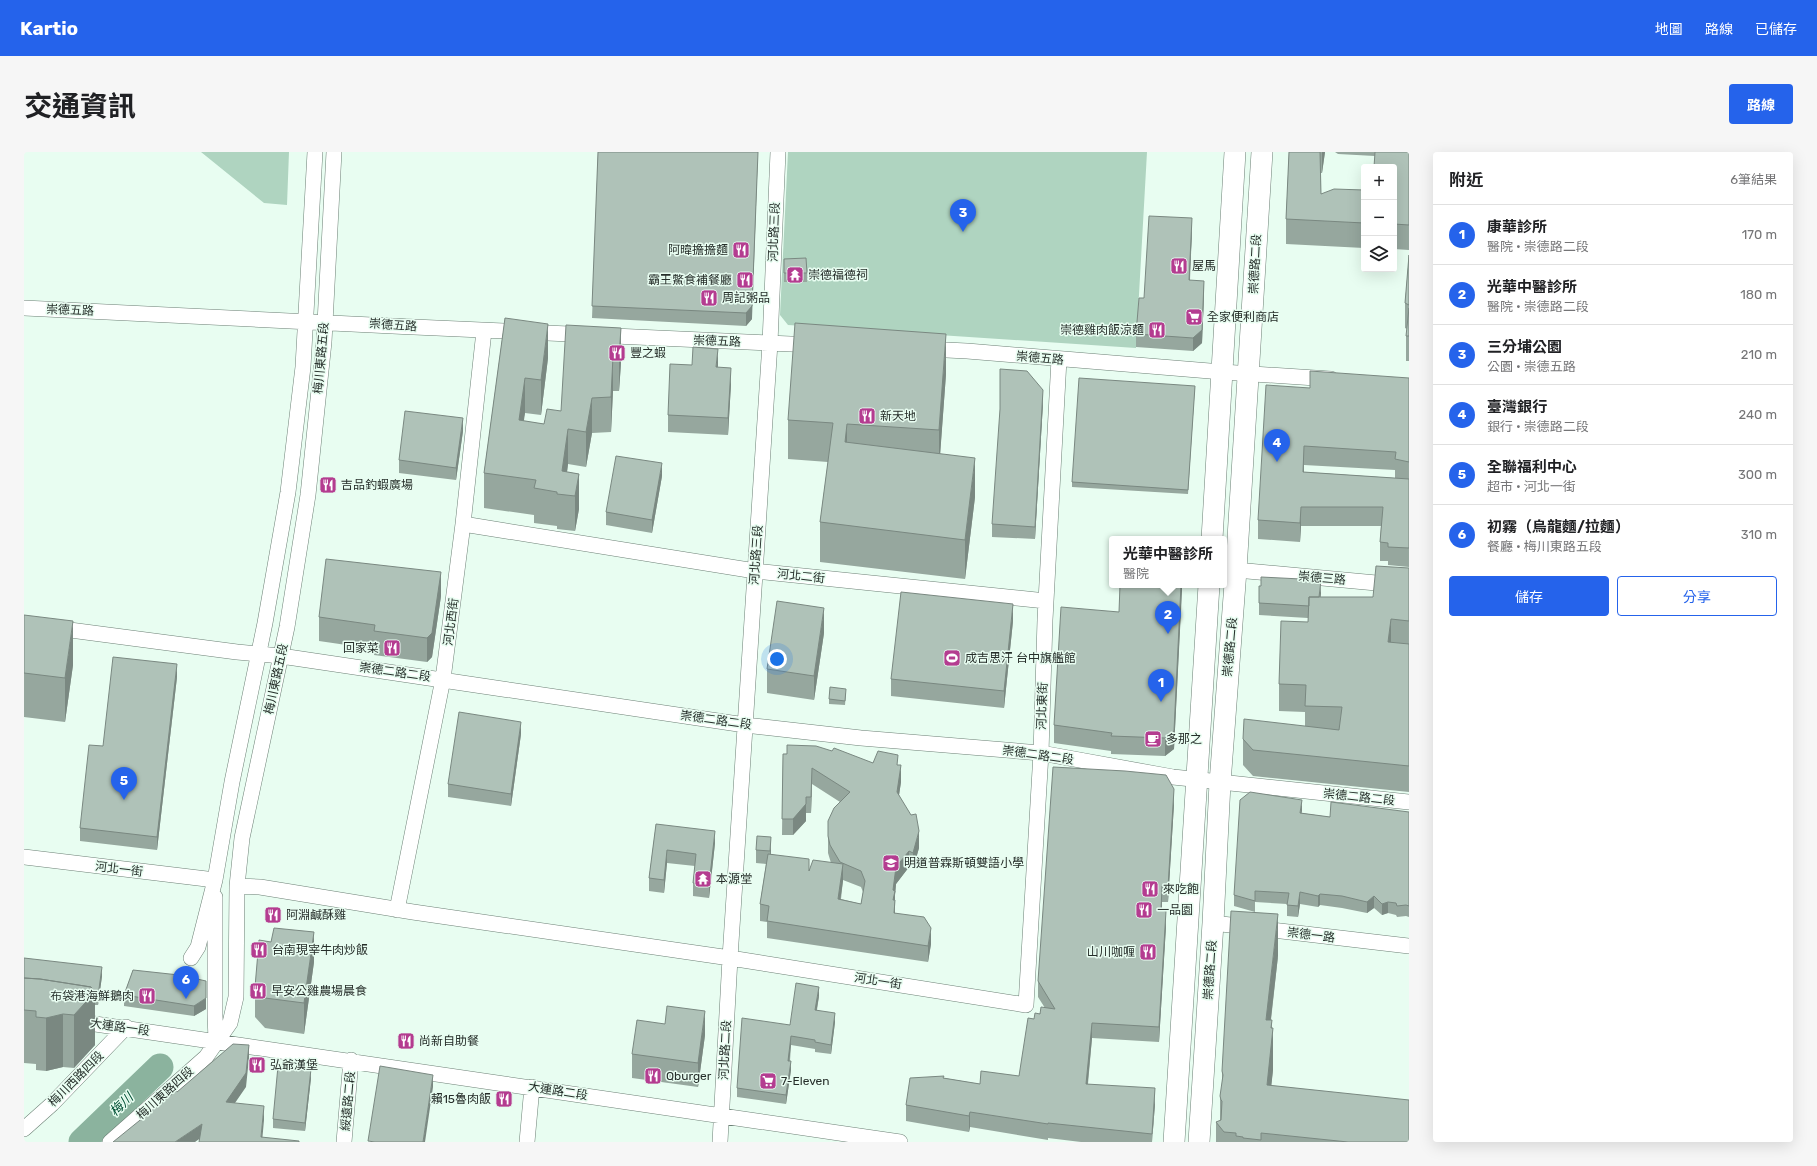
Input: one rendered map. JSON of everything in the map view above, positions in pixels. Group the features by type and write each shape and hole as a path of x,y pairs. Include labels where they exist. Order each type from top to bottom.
{"main road":[{"path":"1212,536 1235,152"},
{"name":"崇德路二段","path":"1199,1142 1213,924 1220,783 1236,570 1262,152"},
{"name":"崇德路二段","path":"1174,1142 1209,588"}],"street":[{"name":"梅川東路五段","path":"191,958 198,947 215,880 232,782 259,654 288,492 302,367 315,152"},
{"name":"梅川東路五段","path":"216,1040 230,1023 236,997 237,886 242,838 281,656 308,495 325,321 334,152"},
{"name":"河北路三段","path":"730,958 770,343 778,152"},
{"name":"崇德五路","path":"24,308 305,320 484,331 825,345"},
{"name":"河北西街","path":"397,910 444,679 484,331"},
{"name":"崇德五路","path":"912,349 967,351 1222,372 1344,380"},
{"name":"河北東街","path":"1026,1006 1059,359"},
{"name":"河北二街","path":"463,524 755,572 1046,601"},
{"name":"崇德三路","path":"1236,570 1409,586"},
{"name":"崇德二路二段","path":"24,624 281,656 444,679 745,725 861,738 1040,753 1197,780 1248,784 1409,802"},
{"name":"河北一街","path":"24,857 215,880"},
{"name":"梅川東路五段","path":"215,880 216,1040"},
{"name":"河北一街","path":"237,886 260,887 397,910 730,958 1026,1006"},
{"name":"崇德一路","path":"1213,924 1409,946"},
{"name":"河北路二段","path":"720,1142 730,958"},
{"name":"大連路一段","path":"61,1019 216,1040"},
{"name":"梅川西路四段","path":"24,1129 52,1104 126,1027"},
{"name":"大連路二段","path":"216,1040 900,1142"},
{"name":"梅川東路四段","path":"110,1142 206,1056 216,1040"},
{"name":"綏遠路二段","path":"344,1142 351,1060"},
{"path":"527,1142 532,1087"}],"green space":[{"path":"201,152 289,152 287,205 264,203"},
{"path":"788,152 1147,152 1136,348 788,325 780,315"}],"building":[{"path":"598,152 758,152 752,306 746,313 592,306"},
{"path":"1289,152 1320,152 1321,194 1334,189 1361,190 1361,223 1286,219"},
{"path":"1375,152 1409,152 1409,225 1397,224 1397,164 1374,164"},
{"path":"1149,216 1192,218 1189,280 1204,281 1202,330 1193,338 1136,334 1139,298 1144,298"},
{"path":"1409,255 1409,305 1405,303"},
{"path":"806,258 807,273 784,273 784,259"},
{"path":"1409,308 1409,336 1406,336"},
{"path":"505,318 548,324 541,380 525,378 519,420 544,424 547,409 561,411 566,325 621,328 619,356 613,356 611,397 592,398 586,432 568,429 562,471 579,474 575,496 557,494 557,492 534,488 536,480 484,473"},
{"path":"795,323 946,334 939,430 847,424 845,442 975,458 965,540 820,522 833,423 788,420"},
{"path":"693,347 718,349 716,367 731,368 728,418 668,415 670,364 692,365"},
{"path":"1000,369 1027,371 1043,390 1035,527 992,524 1000,409"},
{"path":"1310,371 1409,378 1409,462 1395,459 1396,452 1304,446 1303,472 1409,479 1409,548 1388,547 1388,543 1380,542 1383,507 1301,507 1300,523 1258,520 1266,385 1310,388"},
{"path":"1079,378 1195,386 1188,490 1072,482"},
{"path":"405,411 463,418 456,468 399,460"},
{"path":"616,456 662,463 652,520 606,512"},
{"path":"326,559 441,572 432,633 427,638 374,631 375,625 319,617"},
{"path":"1376,566 1409,568 1409,621 1391,619 1388,642 1409,644 1409,766 1253,750 1243,739 1244,719 1339,730 1342,707 1305,706 1306,685 1279,684 1281,621 1308,622 1309,597 1373,597"},
{"path":"1261,577 1321,580 1319,597 1309,597 1309,606 1259,603 1259,586 1261,586"},
{"path":"1120,588 1181,588 1174,731 1165,738 1111,736 1112,733 1054,725 1061,607 1119,612"},
{"name":"成吉思汗 台中旗艦館","path":"901,592 1013,604 1004,691 891,679"},
{"path":"777,601 824,608 814,676 767,669"},
{"path":"24,615 73,621 65,678 24,673"},
{"path":"113,657 177,664 157,837 80,828 89,745 103,746"},
{"path":"830,687 846,689 845,701 829,699"},
{"path":"459,712 521,722 511,794 448,784"},
{"path":"787,745 816,746 832,751 834,748 873,763 878,751 898,755 897,765 901,765 897,792 911,815 916,814 919,831 913,853 909,851 896,867 893,890 895,891 893,900 895,900 894,913 924,917 931,928 928,946 767,921 769,906 760,904 768,854 809,859 809,871 813,860 843,864 838,899 861,904 865,881 861,871 840,862 830,845 828,836 828,821 834,808 850,792 812,768 811,797 806,797 806,804 793,819 782,819 783,754 787,754"},
{"path":"1053,767 1166,775 1174,789 1168,887 1162,886 1161,910 1166,911 1159,1027 1092,1023 1086,1084 1155,1088 1152,1134 1048,1124 970,1112 969,1116 906,1105 910,1078 944,1076 943,1078 980,1084 981,1071 1019,1076 1028,1018 1034,1019 1035,1013 1040,1014 1041,1007 1055,1009 1038,981"},
{"path":"1250,792 1302,800 1300,813 1330,817 1331,802 1409,812 1409,906 1397,906 1396,903 1388,902 1382,904 1374,896 1367,902 1342,896 1320,894 1318,896 1300,892 1298,906 1287,905 1289,893 1255,891 1255,901 1234,895 1240,800"},
{"name":"本源堂","path":"656,824 715,831 709,885 693,883 696,854 667,850 664,880 649,878"},
{"path":"757,836 771,837 770,851 756,850"},
{"path":"1231,911 1278,914 1266,1020 1272,1020 1271,1028 1273,1028 1267,1085 1409,1100 1409,1142 1348,1142 1261,1133 1261,1140 1243,1138 1236,1136 1236,1133 1224,1132 1216,1122 1221,1120 1222,1101 1220,1096 1223,1075"},
{"path":"274,928 314,932 304,1003 265,998 255,987 259,940 271,942"},
{"path":"24,958 102,967 98,996 95,996 95,992 91,987 24,978"},
{"path":"133,970 179,975 206,981 206,998 194,1006 124,995"},
{"path":"24,978 91,987 95,992 74,1015 63,1014 46,1018 36,1017 36,1011 24,1010"},
{"path":"796,983 819,987 815,1010 835,1013 831,1045 815,1042 815,1040 791,1036 788,1061 791,1061 786,1095 737,1088 742,1018 790,1025"},
{"path":"667,1006 705,1011 698,1063 632,1054 637,1020 665,1024"},
{"path":"233,1044 249,1045 246,1073 226,1102 264,1106 261,1137 299,1142 199,1142 202,1124 175,1142 113,1142 176,1091 177,1092"},
{"path":"278,1066 311,1069 305,1123 273,1119"},
{"path":"380,1066 433,1075 423,1142 368,1141"}],"waterway":[{"name":"梅川","path":"82,1142 160,1067"}],"place":[{"name":"三分埔公園","path":"963,232"},
{"name":"阿暐擔擔麵","path":"741,250"},
{"name":"屋馬","path":"1179,266"},
{"name":"崇德福德祠","path":"795,275"},
{"name":"霸王鱉食補餐廳","path":"745,280"},
{"name":"周記粥品","path":"709,298"},
{"name":"全家便利商店","path":"1194,317"},
{"name":"崇德雞肉飯涼麵","path":"1157,330"},
{"name":"豐之蝦","path":"617,353"},
{"name":"新天地","path":"867,416"},
{"name":"臺灣銀行","path":"1277,462"},
{"name":"吉品釣蝦廣場","path":"328,485"},
{"name":"光華中醫診所","path":"1168,634"},
{"name":"回家菜","path":"392,648"},
{"name":"成吉思汗 台中旗艦館","path":"952,658"},
{"name":"康華診所","path":"1161,702"},
{"name":"多那之","path":"1153,739"},
{"name":"全聯福利中心","path":"124,800"},
{"name":"明道普霖斯頓雙語小學","path":"891,863"},
{"name":"本源堂","path":"703,879"},
{"name":"來吃飽","path":"1150,889"},
{"name":"一品園","path":"1144,910"},
{"name":"阿淵鹹酥雞","path":"273,915"},
{"name":"台南現宰牛肉炒飯","path":"259,950"},
{"name":"山川咖喱","path":"1148,952"},
{"name":"早安公雞農場晨食","path":"258,991"},
{"name":"布袋港海鮮鵝肉","path":"147,996"},
{"name":"初霧（烏龍麵/拉麵）","path":"186,999"},
{"name":"尚新自助餐","path":"406,1041"},
{"name":"弘爺漢堡","path":"257,1065"},
{"name":"Qburger","path":"653,1076"},
{"name":"7-Eleven","path":"768,1081"},
{"name":"賴15魯肉飯","path":"504,1099"}]}
